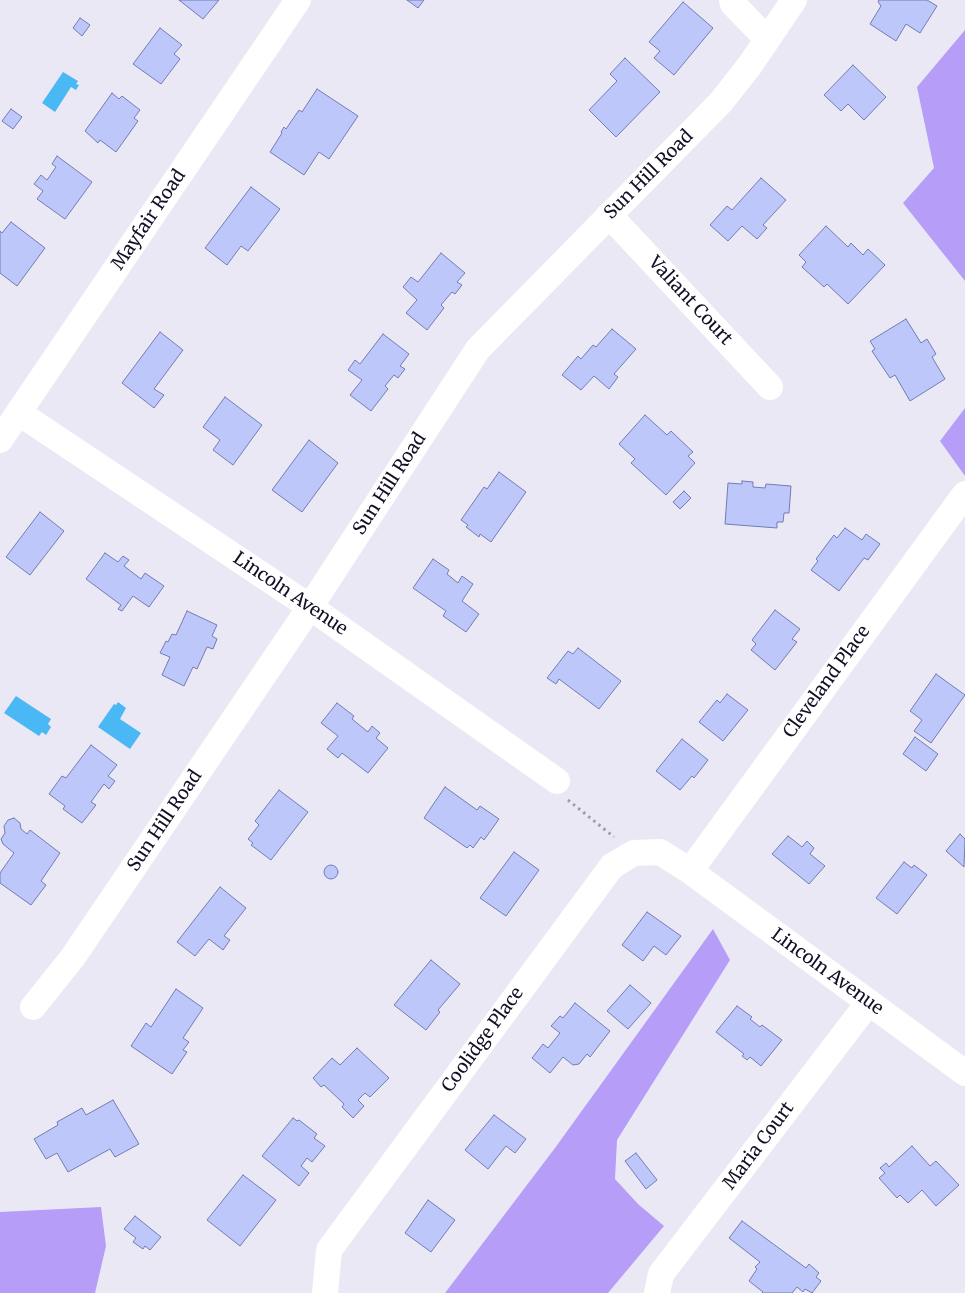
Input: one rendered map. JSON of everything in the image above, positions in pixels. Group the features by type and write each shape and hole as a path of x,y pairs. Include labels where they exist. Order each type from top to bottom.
{"street":[{"name":"Mayfair Road","path":"0,440 298,0"},
{"path":"732,0 733,4 767,39"},
{"name":"Sun Hill Road","path":"33,1008 73,957 310,606 478,349 721,102 794,0"},
{"name":"Valiant Court","path":"609,215 770,387"},
{"name":"Lincoln Avenue","path":"19,412 310,606 557,781"},
{"name":"Cleveland Place","path":"690,871 965,494"},
{"path":"634,852 660,852 690,871"},
{"name":"Coolidge Place","path":"325,1293 329,1250 612,866 634,852"},
{"name":"Lincoln Avenue","path":"690,871 965,1073"},
{"name":"Maria Court","path":"657,1293 662,1274 869,1002"}],"path":[{"path":"557,781 558,792 634,852"}],"shaded area":[{"path":"965,30 965,281 903,203 934,168 917,87"},
{"path":"965,408 965,476 940,441"},
{"path":"713,929 730,960 617,1140 615,1179 638,1204 664,1226 608,1293 445,1293 555,1148"},
{"path":"101,1207 106,1246 95,1293 0,1293 0,1212"}],"water":[{"path":"63,72 78,81 76,84 79,85 76,90 71,87 55,112 42,103"},
{"path":"16,696 51,719 48,724 51,727 46,735 42,732 39,736 4,713"},
{"path":"118,702 126,708 120,719 141,733 130,749 98,727 114,704 116,705"}],"building":[{"path":"179,0 219,0 203,19"},
{"path":"407,0 424,0 418,8"},
{"path":"879,0 927,0 937,6 920,33 906,24 896,41 870,24 881,6 878,2"},
{"path":"683,2 713,28 674,75 654,58 660,51 649,42"},
{"path":"80,18 90,25 82,36 73,28"},
{"path":"160,28 182,45 174,54 180,59 161,84 133,64"},
{"path":"625,58 660,92 616,137 589,110 617,81 610,74"},
{"path":"853,65 886,97 864,120 848,104 841,111 824,95"},
{"path":"317,89 358,116 329,159 319,152 304,175 270,152 284,127 286,129 299,110 302,112"},
{"path":"112,93 119,99 122,96 140,110 134,118 138,121 116,152 100,140 98,143 85,131"},
{"path":"11,109 22,117 13,129 2,121"},
{"path":"57,156 92,182 65,219 37,199 43,191 34,184 41,175 47,180 56,167 52,164"},
{"path":"761,178 786,200 763,225 767,228 757,239 742,226 728,241 710,225 727,206 732,210"},
{"path":"251,187 280,209 248,251 241,246 227,265 205,248"},
{"path":"11,222 45,248 17,286 0,273 0,231 2,233"},
{"path":"826,226 848,247 851,243 863,255 868,249 885,265 848,304 827,284 824,287 802,267 806,262 799,255"},
{"path":"441,253 465,273 457,282 462,285 455,294 452,292 441,305 444,308 427,330 406,313 417,300 403,287 411,277 418,282"},
{"path":"906,319 921,343 927,339 936,354 932,357 945,379 910,401 895,375 890,378 872,351 875,349 870,341"},
{"path":"612,329 636,349 614,374 618,377 609,389 594,376 581,390 562,375 578,356 581,359 593,345 596,347"},
{"path":"160,332 183,350 154,389 164,395 154,408 122,383"},
{"path":"383,334 409,354 400,366 405,369 398,378 394,375 385,386 388,389 371,411 350,395 362,380 348,370 355,360 360,364"},
{"path":"225,397 262,425 233,465 213,450 220,440 203,427"},
{"path":"645,415 667,435 671,431 693,452 688,456 695,463 666,495 631,463 635,459 619,444"},
{"path":"309,440 338,463 302,512 272,490"},
{"path":"499,472 526,492 491,542 480,534 479,537 466,527 468,525 461,520 484,487 487,489"},
{"path":"742,481 753,482 753,487 765,488 766,484 791,486 789,513 784,513 783,522 777,522 777,528 725,524 728,483 742,484"},
{"path":"684,491 691,498 680,509 673,502"},
{"path":"40,512 64,531 30,575 6,557"},
{"path":"845,528 862,540 866,534 880,544 868,560 864,558 839,591 811,570 818,561 816,559 834,535 837,538"},
{"path":"105,553 118,562 123,556 129,560 124,566 141,579 145,573 164,586 149,607 133,596 122,611 118,609 121,605 86,579"},
{"path":"433,559 449,570 447,574 458,583 462,576 473,584 462,601 479,614 466,632 443,616 446,611 413,588"},
{"path":"775,610 800,629 792,639 797,642 775,670 751,650 756,644 752,640"},
{"path":"187,611 217,625 212,636 217,639 213,649 207,647 197,669 193,667 184,686 162,675 170,657 160,653 172,634 176,635"},
{"path":"578,648 621,681 599,709 559,679 556,684 547,678 568,651 573,654"},
{"path":"936,674 965,695 931,743 914,731 922,720 910,711"},
{"path":"727,694 748,710 723,741 699,722 717,700 720,703"},
{"path":"337,703 354,716 352,719 368,732 372,726 380,733 376,738 388,748 368,773 342,753 338,758 327,749 338,736 321,723"},
{"path":"915,737 938,754 926,771 903,754"},
{"path":"682,739 708,760 694,778 692,776 680,790 656,771"},
{"path":"91,745 117,765 108,776 115,781 109,789 104,784 91,802 96,805 82,823 63,809 65,806 49,794 62,776 66,778"},
{"path":"445,787 477,810 480,806 499,819 484,840 481,837 473,848 470,845 467,848 424,818"},
{"path":"279,790 308,812 271,860 251,845 253,843 248,839 259,825 255,821"},
{"path":"14,818 20,823 21,829 27,834 30,830 60,853 41,881 46,885 31,905 0,883 0,873 14,853 3,844 1,839 5,833 4,826 8,820"},
{"path":"960,834 965,839 964,867 946,851"},
{"path":"788,836 802,847 807,841 814,848 810,854 825,866 809,884 772,854"},
{"path":"514,852 539,870 506,916 480,898"},
{"path":"904,862 912,868 914,865 927,875 897,914 876,898"},
{"path":"331,865 336,867 338,872 336,877 331,879 326,877 324,872 326,867"},
{"path":"220,887 246,908 224,936 230,940 223,950 209,939 195,956 177,942"},
{"path":"647,912 681,936 666,955 654,946 643,961 622,945"},
{"path":"431,960 460,984 438,1010 440,1012 426,1030 394,1005"},
{"path":"630,985 651,1003 628,1029 607,1011"},
{"path":"176,989 203,1008 183,1038 189,1042 183,1050 187,1052 172,1074 131,1046 146,1023 151,1027"},
{"path":"575,1003 610,1031 590,1057 587,1054 579,1064 573,1065 563,1057 550,1073 532,1058 543,1044 548,1048 560,1033 551,1026 560,1016 563,1018"},
{"path":"737,1006 752,1017 750,1019 760,1027 762,1025 782,1040 761,1066 750,1057 747,1060 742,1056 744,1054 716,1032"},
{"path":"357,1048 389,1078 370,1097 365,1093 358,1100 364,1106 353,1118 342,1107 344,1104 324,1085 321,1087 313,1078 332,1058 340,1065"},
{"path":"113,1100 139,1144 115,1157 110,1149 68,1172 57,1153 46,1159 34,1139 58,1125 57,1122 82,1108 86,1115"},
{"path":"494,1115 526,1139 515,1153 506,1146 488,1169 465,1150"},
{"path":"293,1118 297,1121 299,1120 317,1134 314,1138 325,1146 312,1162 307,1158 301,1166 309,1173 299,1186 262,1156"},
{"path":"912,1146 930,1166 936,1161 959,1185 936,1206 922,1190 908,1203 900,1195 897,1198 879,1178 885,1173 880,1168 886,1163 889,1167"},
{"path":"636,1153 657,1180 646,1189 625,1161"},
{"path":"243,1175 276,1200 240,1246 207,1220"},
{"path":"428,1200 455,1220 431,1252 405,1233"},
{"path":"135,1216 161,1237 150,1250 145,1246 143,1249 133,1242 136,1238 124,1229"},
{"path":"742,1221 806,1268 809,1264 819,1273 816,1277 821,1281 812,1293 805,1289 803,1292 797,1287 792,1293 762,1293 749,1281 757,1269 755,1267 760,1262 729,1238"}]}
